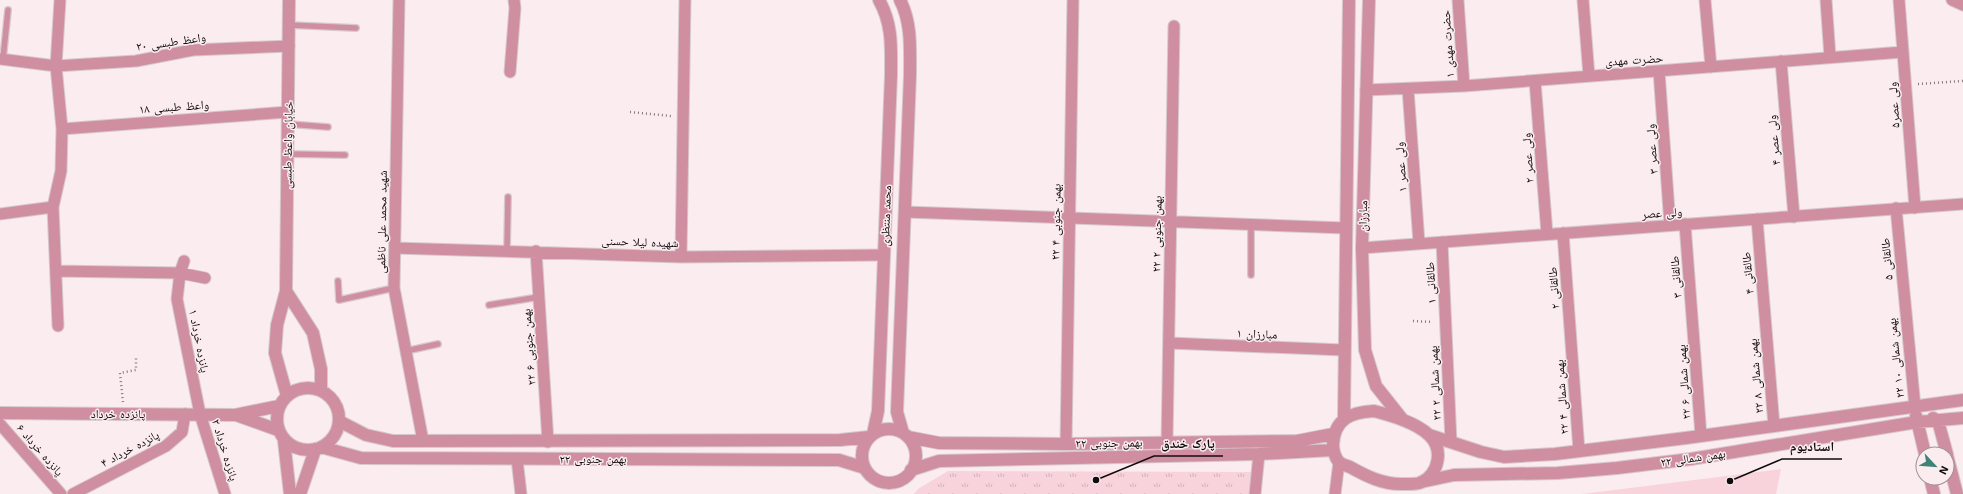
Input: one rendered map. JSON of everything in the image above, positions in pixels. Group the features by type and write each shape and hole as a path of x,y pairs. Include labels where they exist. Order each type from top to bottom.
{"street":[{"path":"58,326 53,207 61,171 62,129 56,66 60,0"},
{"name":"خیابان واعظ طبسی","path":"283,401 275,353 277,325 286,291 289,0"},
{"name":"شهید محمد علی ناظمی","path":"399,0 394,288 423,441"},
{"path":"510,72 515,8 514,0"},
{"path":"681,257 684,0"},
{"name":"محمد منتظری","path":"871,436 878,411 891,75 888,17 879,0"},
{"name":"محمد منتظری","path":"900,0 906,12 909,32 910,75 897,412 905,435"},
{"name":"۲۲ بهمن جنوبی ۴","path":"1066,444 1073,0"},
{"name":"مبارزان","path":"1344,419 1343,350 1349,0"},
{"name":"مبارزان","path":"1369,0 1362,248 1365,350 1376,386 1403,420"},
{"name":"حضرت مهدی ۱","path":"1458,0 1464,86"},
{"path":"1583,0 1589,76"},
{"path":"1705,0 1711,67"},
{"path":"1826,0 1830,58"},
{"name":"ولی عصر۵","path":"1899,0 1915,208"},
{"path":"1952,0 1963,5"},
{"name":"۲۲ بهمن جنوبی ۲","path":"1167,443 1174,26"},
{"name":"واعظ طبسی ۲۰","path":"1,59 56,66 136,61 193,50 289,46"},
{"name":"حضرت مهدی","path":"1366,90 1408,89 1535,81 1903,52"},
{"name":"ولی عصر ۴","path":"1781,61 1794,216"},
{"name":"ولی عصر ۳","path":"1659,71 1670,225"},
{"name":"ولی عصر ۲","path":"1535,81 1547,234"},
{"name":"ولی عصر ۱","path":"1408,89 1419,243"},
{"name":"واعظ طبسی ۱۸","path":"62,129 288,112"},
{"name":"ولی عصر","path":"1362,248 1963,204"},
{"path":"0,214 53,207"},
{"name":"طالقانی ۵","path":"1896,208 1904,307"},
{"path":"905,212 1345,228"},
{"name":"طالقانی ۴","path":"1757,219 1765,324"},
{"name":"طالقانی ۳","path":"1685,224 1693,327"},
{"name":"طالقانی ۲","path":"1563,233 1571,342"},
{"name":"طالقانی ۱","path":"1442,242 1446,322"},
{"name":"شهیده لیلا حسنی","path":"395,248 506,250 681,257 884,256"},
{"name":"۲۲ بهمن جنوبی ۶","path":"536,251 548,442"},
{"name":"پانزده خرداد ۱","path":"184,261 180,273 177,299 200,414"},
{"path":"56,271 180,273 205,278"},
{"path":"286,291 313,333 318,350 321,391"},
{"name":"۲۲ بهمن شمالی ۱۰","path":"1904,307 1915,407"},
{"name":"۲۲ بهمن شمالی ۲","path":"1446,322 1451,442"},
{"name":"۲۲ بهمن شمالی ۸","path":"1765,324 1774,426"},
{"name":"۲۲ بهمن شمالی ۶","path":"1693,327 1700,436"},
{"name":"۲۲ بهمن شمالی ۴","path":"1571,342 1579,451"},
{"name":"مبارزان ۱","path":"1169,343 1343,350"},
{"path":"309,388 321,391 331,398 338,409 339,421 336,433 329,443 318,449 306,451 294,448 281,435 235,415 283,401 297,390 309,388"},
{"name":"۲۲ بهمن شمالی","path":"1429,435 1504,457 1579,451 1700,436 1963,400"},
{"path":"283,401 276,418 281,435 290,494"},
{"path":"1915,407 1938,421 1945,446"},
{"path":"1915,407 1923,446"},
{"path":"1335,494 1339,462 1333,450 1333,434 1344,419 1355,413 1374,410 1403,420 1429,435 1435,442 1438,451 1438,460 1435,469 1429,477 1416,487 1392,484 1372,479 1339,462"},
{"name":"پانزده خرداد","path":"0,414 235,415"},
{"name":"پانزده خرداد ۴","path":"73,494 166,446 182,432 185,414"},
{"name":"پانزده خرداد ۲","path":"200,414 225,494"},
{"name":"۲۲ بهمن شمالی","path":"1416,487 1454,475 1558,473 1617,468 1691,459 1918,422 1963,418"},
{"name":"۲۲ بهمن جنوبی","path":"339,421 366,436 393,441 548,442 840,440 871,436"},
{"name":"پانزده خرداد ۶","path":"0,424 61,494"},
{"path":"890,429 905,435 912,443 915,457 911,470 887,488 874,478 865,468 862,455 863,448 871,436 883,430 890,429"},
{"name":"۲۲ بهمن جنوبی","path":"905,435 939,443 1066,444 1297,441 1333,434"},
{"path":"661,441 662,459"},
{"path":"300,494 318,449"},
{"name":"۲۲ بهمن جنوبی","path":"318,449 361,458 840,460 865,468"},
{"name":"۲۲ بهمن جنوبی","path":"911,470 939,461 1259,454 1333,450"},
{"path":"1255,494 1259,454"},
{"path":"517,458 520,494"}],"lane":[{"path":"1,59 8,10"},
{"path":"289,25 356,28"},
{"path":"288,124 328,127"},
{"path":"287,154 345,155"},
{"path":"506,250 508,197"},
{"path":"1251,224 1251,275"},
{"path":"338,281 339,300 394,288"},
{"path":"489,305 539,297"},
{"path":"406,351 438,344"}],"path":[{"path":"1906,85 1963,81"},
{"path":"630,112 683,117"},
{"path":"1413,321 1446,322"},
{"path":"124,414 120,373 136,370 136,357"}],"green space":[{"path":"1781,469 1776,494 1582,494"},
{"path":"948,471 1261,472 1259,494 914,494 918,489"}],"place":[{"name":"پارک خندق","path":"1096,480"},
{"name":"استادیوم","path":"1730,481"}]}
